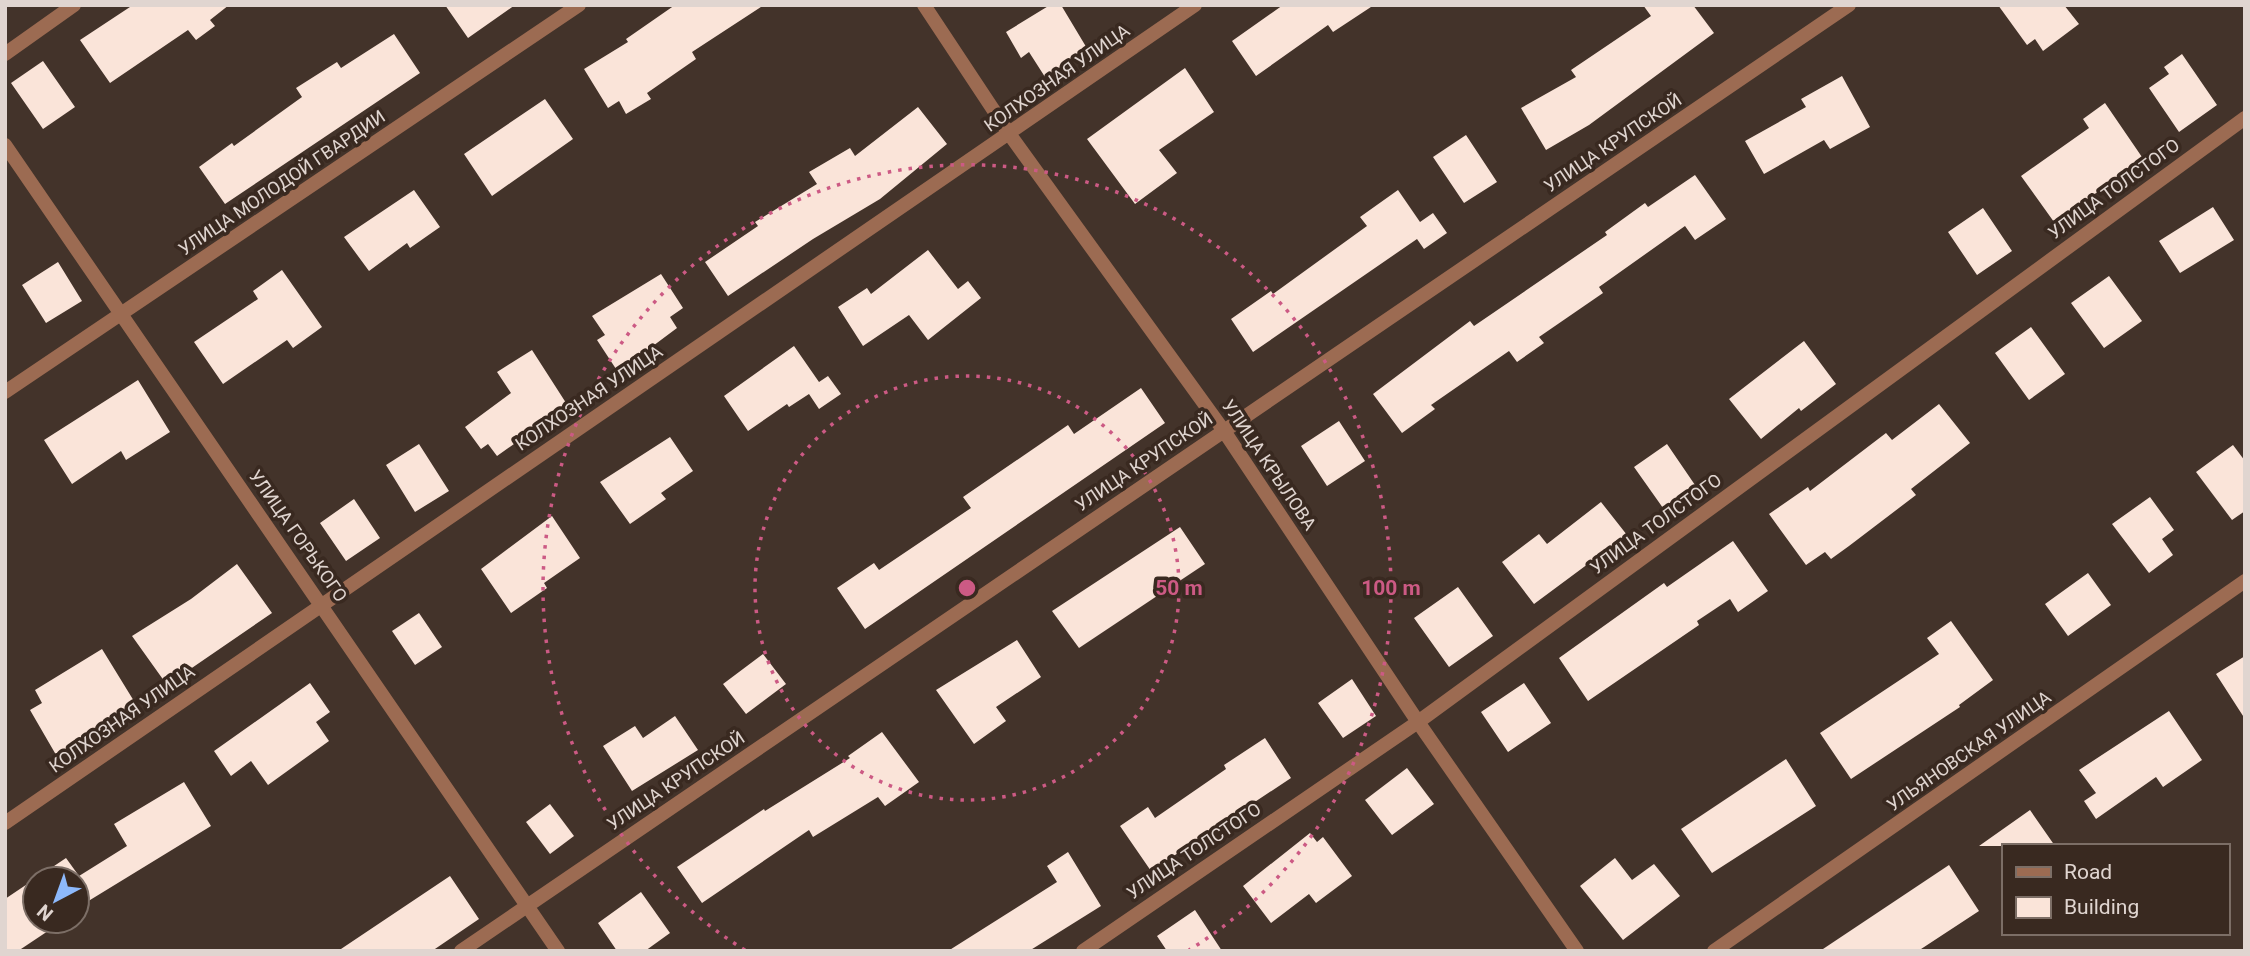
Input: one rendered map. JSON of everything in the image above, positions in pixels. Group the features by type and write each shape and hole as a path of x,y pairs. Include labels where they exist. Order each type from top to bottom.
{"street":[{"path":"5,54 74,5"},
{"name":"УЛИЦА МОЛОДОЙ ГВАРДИИ","path":"5,393 579,5"},
{"name":"УЛИЦА КРЫЛОВА","path":"923,5 1010,135 1224,431 1418,722 1577,951"},
{"name":"КОЛХОЗНАЯ УЛИЦА","path":"5,823 322,603 1010,135 1195,5"},
{"name":"УЛИЦА КРУПСКОЙ","path":"461,951 1849,5"},
{"name":"УЛИЦА ТОЛСТОГО","path":"1083,951 1418,722 2245,118"},
{"name":"УЛИЦА ГОРЬКОГО","path":"5,145 120,316 322,603 558,951"},
{"name":"УЛЬЯНОВСКАЯ УЛИЦА","path":"1714,951 2245,581"}],"building":[{"path":"133,5 229,5 210,20 215,26 196,40 188,30 110,83 80,40"},
{"path":"445,5 515,5 468,38"},
{"path":"675,5 764,5 692,52 696,59 647,93 651,99 626,114 619,101 608,108 584,69 628,42 626,39"},
{"path":"1050,5 1061,5 1088,50 1045,77 1029,52 1021,58 1006,32"},
{"path":"1283,5 1374,5 1333,32 1328,25 1256,76 1232,41"},
{"path":"1643,5 1693,5 1714,33 1589,125 1546,150 1521,108 1576,77 1571,70 1651,16"},
{"path":"1998,5 2064,5 2079,24 2043,51 2035,39 2027,45"},
{"path":"394,34 420,73 225,204 199,167 232,143 234,146 302,97 296,88 337,62 341,68"},
{"path":"2182,54 2217,105 2179,132 2149,88 2169,74 2164,67"},
{"path":"43,61 75,107 43,129 11,83"},
{"path":"1185,68 1214,112 1159,150 1177,173 1135,204 1087,139"},
{"path":"1842,76 1870,127 1830,149 1824,140 1764,174 1745,141 1806,107 1801,99"},
{"path":"545,99 573,139 492,196 464,154"},
{"path":"2105,103 2144,160 2054,222 2021,176 2089,128 2083,119"},
{"path":"918,107 947,144 880,199 813,239 728,296 705,262 758,226 755,222 817,184 809,172 850,148 855,156"},
{"path":"1466,135 1497,182 1464,203 1433,157"},
{"path":"1695,175 1726,219 1695,240 1685,226 1599,287 1603,293 1539,337 1544,343 1517,362 1509,351 1431,405 1435,409 1402,433 1373,394 1470,321 1474,326 1607,235 1605,232 1645,203 1648,207"},
{"path":"414,190 440,227 410,248 407,243 369,271 344,237"},
{"path":"1398,190 1420,222 1433,213 1447,233 1424,249 1417,239 1253,352 1231,319 1271,291 1273,294 1367,226 1360,217"},
{"path":"2213,207 2234,240 2180,273 2159,241"},
{"path":"1983,208 2012,251 1977,275 1948,232"},
{"path":"928,250 958,289 968,281 981,298 928,340 909,315 863,346 838,307 867,288 871,294"},
{"path":"58,262 82,301 46,323 22,285"},
{"path":"282,270 322,327 293,348 287,340 223,384 194,342 258,299 253,291"},
{"path":"661,274 683,308 670,317 677,328 618,372 597,340 605,335 592,316"},
{"path":"2109,276 2142,321 2104,348 2071,303"},
{"path":"2031,327 2065,374 2029,400 1995,353"},
{"path":"1804,341 1836,384 1801,411 1799,408 1761,439 1729,399"},
{"path":"794,346 819,382 828,376 841,394 819,409 809,394 789,407 787,404 748,431 724,396"},
{"path":"532,350 568,406 497,456 488,444 481,449 465,427 511,393 497,372"},
{"path":"138,380 170,432 126,460 121,451 72,484 44,440"},
{"path":"1141,388 1165,423 865,629 837,588 874,563 879,570 971,508 963,497 1068,425 1074,434"},
{"path":"1939,404 1970,443 1911,489 1916,495 1849,546 1831,559 1825,552 1806,565 1769,514 1808,487 1810,491 1886,433 1892,440"},
{"path":"1339,421 1365,461 1327,486 1301,446"},
{"path":"670,437 693,471 661,493 666,499 630,524 600,482"},
{"path":"419,444 449,491 415,512 386,465"},
{"path":"1667,444 1695,485 1663,508 1634,467"},
{"path":"2233,445 2245,461 2245,511 2232,520 2196,472"},
{"path":"2150,497 2174,530 2162,539 2173,555 2149,573 2112,524"},
{"path":"354,499 380,538 346,561 320,523"},
{"path":"1601,502 1627,535 1534,604 1502,562 1539,534 1547,544"},
{"path":"552,516 580,558 544,583 547,588 511,613 481,569"},
{"path":"1180,527 1205,564 1079,648 1052,611"},
{"path":"1733,541 1768,591 1738,612 1730,599 1697,621 1699,625 1588,701 1559,658 1664,583 1667,587"},
{"path":"237,564 272,613 167,685 132,636 191,599"},
{"path":"2088,573 2111,605 2068,636 2045,604"},
{"path":"1458,587 1493,636 1449,667 1414,618"},
{"path":"419,613 442,647 415,665 392,631"},
{"path":"1951,621 1993,680 1959,705 1960,707 1851,779 1820,733 1939,654 1927,638"},
{"path":"1017,640 1041,677 996,707 1006,721 974,744 936,690"},
{"path":"102,649 137,706 95,735 97,738 59,760 30,710 42,703 35,690"},
{"path":"763,654 786,684 746,714 723,684"},
{"path":"2245,656 2245,719 2216,674"},
{"path":"1352,679 1376,716 1343,738 1318,703"},
{"path":"310,683 330,712 316,722 329,741 268,785 251,761 231,776 214,751"},
{"path":"1524,683 1551,723 1508,752 1481,712"},
{"path":"2169,711 2202,760 2163,787 2156,777 2096,819 2084,801 2096,793 2079,770"},
{"path":"675,716 698,750 632,791 603,746 635,726 643,738"},
{"path":"882,732 919,782 885,806 878,797 813,837 809,830 702,903 677,867 764,809 765,811 850,758 848,756"},
{"path":"1265,738 1291,778 1151,871 1120,826 1148,807 1155,818 1226,769 1224,765"},
{"path":"1786,759 1816,806 1712,873 1681,829"},
{"path":"1407,768 1434,804 1392,835 1365,800"},
{"path":"184,782 211,826 91,899 91,868 127,846 114,824"},
{"path":"550,804 574,836 550,854 526,822"},
{"path":"2030,810 2054,844 2002,844 1979,846"},
{"path":"1310,833 1317,842 1323,837 1352,876 1316,903 1309,894 1271,923 1243,886"},
{"path":"1068,852 1101,906 1029,951 948,951 1057,882 1047,866"},
{"path":"66,858 71,865 56,865"},
{"path":"1615,858 1632,880 1654,864 1680,896 1623,940 1580,886"},
{"path":"1949,865 1979,911 1918,951 1820,951"},
{"path":"450,876 479,919 432,951 338,951"},
{"path":"21,888 21,935 42,935 18,951 5,951 5,899"},
{"path":"641,892 670,933 645,951 617,951 598,923"},
{"path":"1195,910 1222,951 1167,951 1157,936"}]}
